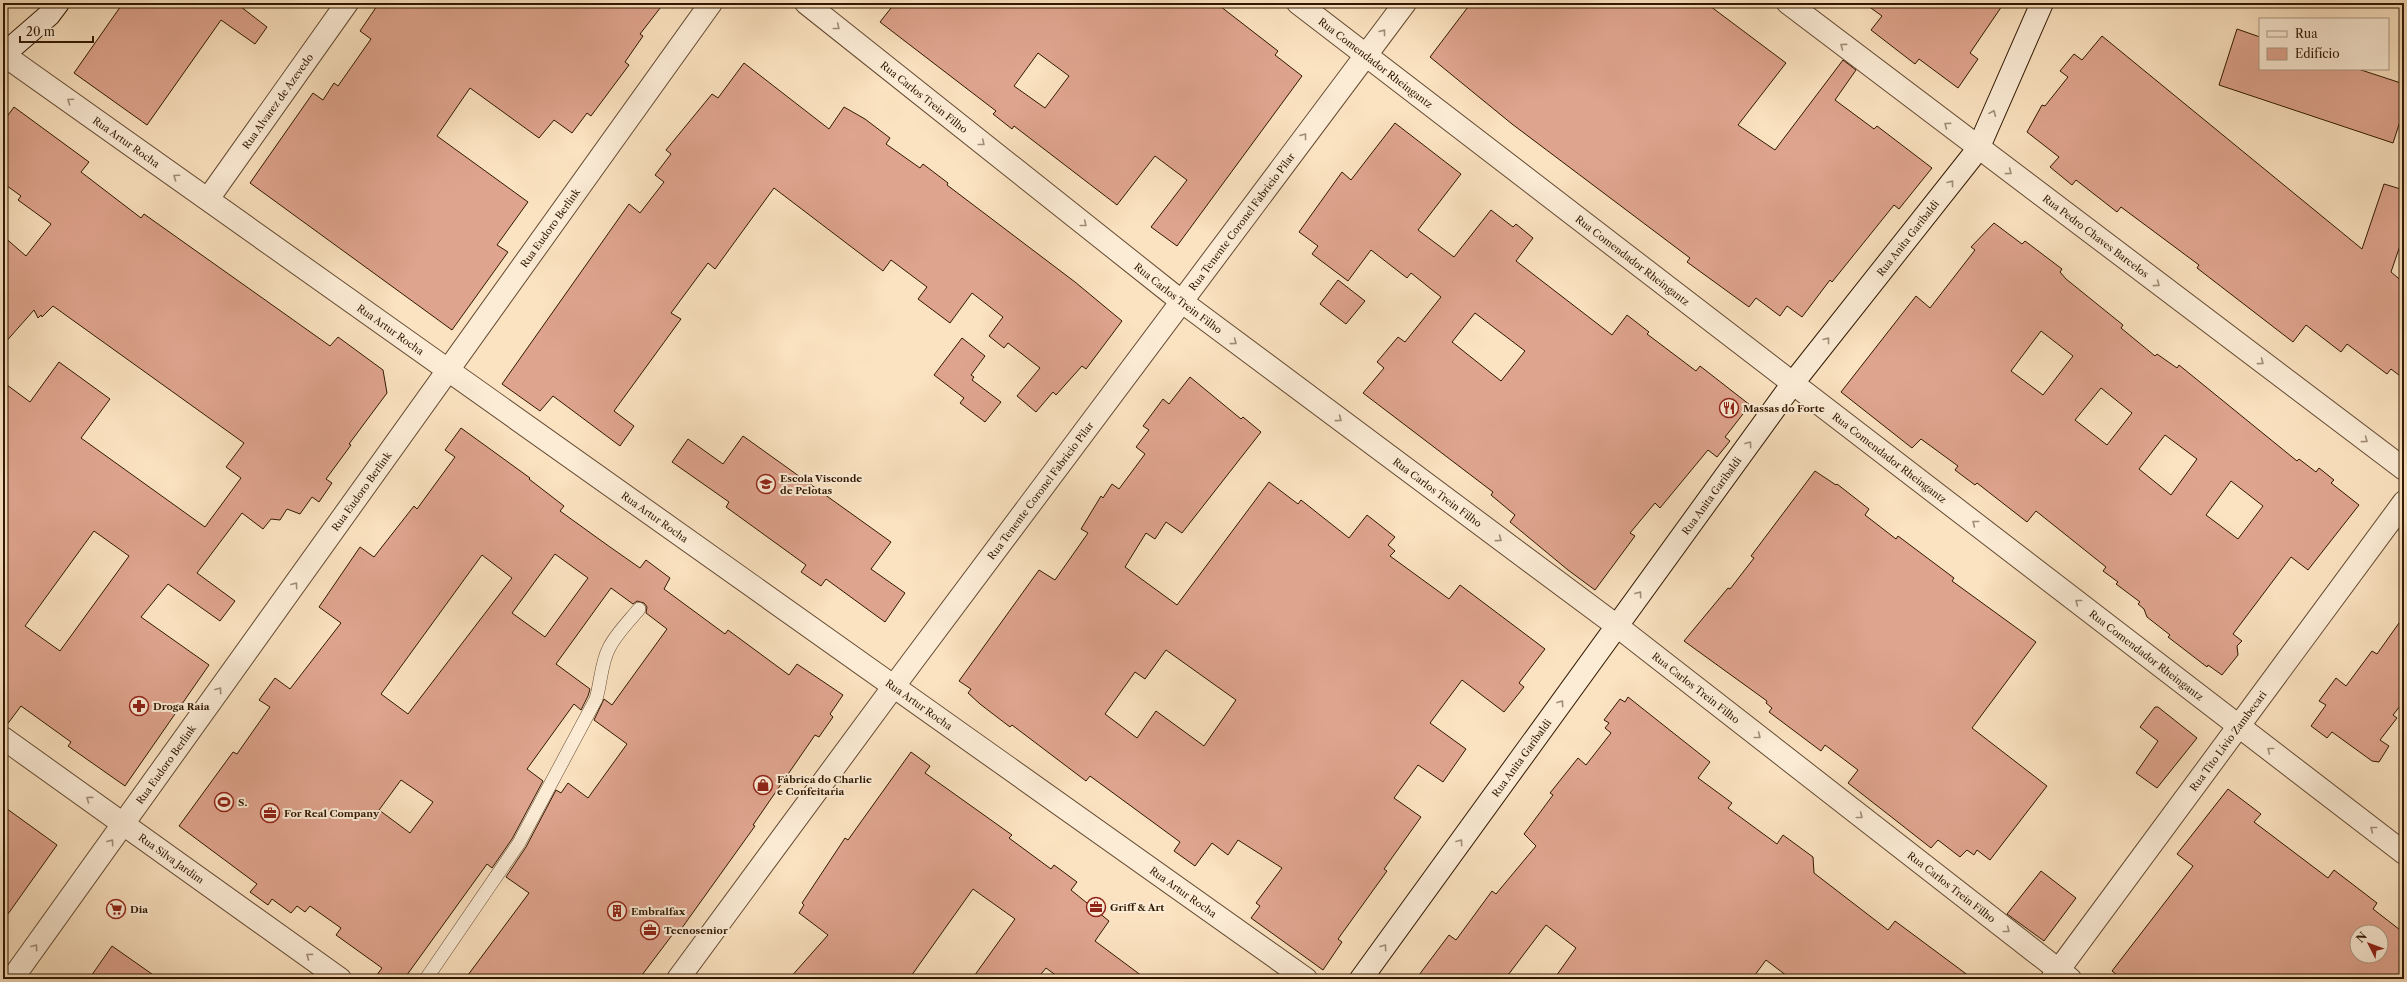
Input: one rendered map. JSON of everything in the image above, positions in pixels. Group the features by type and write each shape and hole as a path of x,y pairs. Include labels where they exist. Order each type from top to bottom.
{"street":[{"path":"3,55 49,15 58,3"},
{"name":"Rua Alvarez de Azevedo","path":"208,199 347,3"},
{"name":"Rua Eudoro Berlink","path":"12,979 711,3"},
{"name":"Rua Carlos Trein Filho","path":"806,3 1181,302 1617,626 2060,976"},
{"name":"Rua Comendador Rheingantz","path":"1298,3 2404,853"},
{"name":"Rua Tenente Coronel Fabricio Pilar","path":"678,979 894,686 1365,54 1405,3"},
{"name":"Rua Pedro Chaves Barcelos","path":"1788,3 1978,149 2404,469"},
{"name":"Rua Anita Garibaldi","path":"1361,979 1793,383 1978,149 2042,3"},
{"name":"Rua Artur Rocha","path":"3,55 1306,979"},
{"name":"Rua Tito Lívio Zambecari","path":"2060,976 2238,725 2404,502"},
{"name":"Rua Silva Jardim","path":"3,738 340,979"}],"lane":[{"path":"426,979 519,843 596,699 602,682 603,663 609,648 639,609"}],"building":[{"path":"123,3 236,3 267,27 255,44 221,20 147,125 74,73"},
{"path":"379,3 664,3 640,34 643,36 625,62 629,65 591,116 587,113 572,133 554,120 539,138 470,88 437,136 528,202 497,245 508,252 452,330 250,183 313,93 323,100 334,83 338,86 371,39 360,31"},
{"path":"895,3 1216,3 1278,51 1275,55 1302,76 1177,246 1151,227 1187,180 1155,156 1117,205 1014,126 1012,129 993,114 996,111 880,22","holes":["1038,53 1069,76 1045,108 1014,86"]},
{"path":"1471,3 1706,3 1786,63 1738,125 1775,150 1843,60 1856,70 1835,100 1874,129 1877,126 1932,168 1899,209 1894,205 1832,282 1830,280 1802,317 1787,306 1780,316 1756,298 1749,307 1687,262 1690,258 1512,124 1430,57"},
{"path":"1864,3 2004,3 1970,53 1978,59 1958,88 1919,59 1915,64 1871,30 1882,16"},
{"path":"2237,29 2259,37 2259,70 2361,70 2404,84 2404,109 2393,143 2219,85"},
{"path":"2102,36 2362,249 2384,184 2404,190 2404,234 2391,272 2404,283 2404,379 2391,369 2387,374 2347,344 2341,352 2306,325 2293,342 2197,268 2199,265 2121,207 2117,212 2076,180 2072,185 2050,167 2059,157 2027,132 2042,105 2045,106 2068,77 2060,71 2074,54 2082,60"},
{"path":"744,63 829,129 844,107 865,119 890,138 886,144 920,168 923,164 948,183 947,185 1075,282 1122,321 1086,369 1082,366 1056,395 1053,392 1036,412 1017,396 1040,368 1008,343 1004,348 989,336 1003,317 972,293 950,323 918,299 927,287 891,260 883,271 774,188 715,269 708,263 671,313 681,319 614,411 634,426 620,446 553,396 540,411 502,384 629,204 640,213 664,182 655,175 671,154 666,150 712,94 718,98"},
{"path":"14,107 89,162 81,172 141,218 144,214 330,346 338,337 383,370 387,393 349,444 351,445 326,479 332,483 319,502 312,497 300,514 287,509 280,520 271,519 263,529 242,513 197,573 235,601 220,621 168,584 141,617 209,665 125,786 68,746 71,742 21,706 6,726 3,726 3,382 30,402 59,362 110,399 81,438 205,527 241,478 226,467 244,443 53,306 42,317 41,315 38,318 34,310 3,345 3,236 26,256 51,224 18,200 21,196 3,183 3,122","holes":["94,531 129,556 60,651 25,626"]},
{"path":"1395,123 1461,174 1418,230 1454,257 1491,210 1513,227 1516,224 1533,238 1516,261 1612,335 1627,315 1649,332 1647,334 1696,371 1700,366 1750,405 1725,437 1730,441 1717,457 1708,450 1660,508 1655,503 1630,533 1635,536 1595,590 1568,570 1510,522 1515,515 1491,495 1493,492 1363,393 1384,368 1377,362 1398,337 1405,342 1441,297 1411,273 1407,278 1371,250 1348,281 1312,254 1318,246 1299,232 1342,172 1351,180","holes":["1475,313 1525,351 1501,381 1452,342"]},
{"path":"1994,223 2022,244 2025,241 2062,269 2060,272 2066,279 2123,325 2121,328 2155,356 2157,354 2177,368 2179,365 2297,461 2299,459 2316,472 2319,468 2334,480 2331,483 2359,505 2308,570 2291,557 2233,634 2242,641 2237,646 2238,655 2222,675 2208,665 2207,667 2168,637 2170,635 2147,617 2144,609 2138,604 2140,602 2116,584 2118,582 2103,571 2106,567 2036,511 2027,522 1977,483 1975,485 1955,470 1958,466 1921,439 1912,448 1841,392 1916,296 1930,308 1975,250 1971,247","holes":["2041,331 2073,356 2043,395 2011,371","2101,388 2132,413 2107,445 2075,420","2165,435 2197,459 2171,495 2139,469","2231,481 2263,506 2238,539 2206,515"]},
{"path":"1338,280 1365,301 1346,324 1320,304"},
{"path":"962,338 985,356 971,375 974,377 972,380 1001,402 985,422 960,403 964,398 934,375"},
{"path":"1190,377 1241,419 1243,417 1261,432 1182,533 1166,522 1155,539 1146,533 1125,567 1177,605 1269,482 1298,504 1301,500 1349,538 1367,515 1395,537 1388,545 1395,551 1390,556 1449,599 1460,585 1545,649 1519,683 1524,687 1504,712 1462,680 1430,723 1466,749 1443,782 1418,765 1394,798 1421,817 1384,869 1387,871 1338,939 1342,942 1323,970 1251,918 1260,906 1256,903 1282,868 1238,840 1228,855 1212,843 1195,866 1174,851 1180,842 1090,776 1086,781 1012,725 1010,727 980,704 968,693 971,689 959,681 1039,570 1055,580 1088,533 1081,529 1101,496 1103,498 1112,484 1119,489 1145,454 1136,447 1149,430 1143,426 1163,399 1169,404","holes":["1166,650 1236,700 1204,746 1156,711 1137,738 1105,714 1135,672 1145,679"]},
{"path":"461,428 530,478 529,479 564,506 560,511 610,547 640,568 646,560 670,578 664,589 725,634 728,630 789,675 797,664 843,695 830,714 833,717 819,737 815,735 753,825 755,826 679,932 676,930 639,979 465,979 529,893 506,877 526,847 556,790 561,793 568,783 588,798 627,744 594,720 604,699 612,705 667,629 646,613 647,607 644,603 637,601 633,604 611,588 556,664 590,689 581,710 574,704 527,769 543,781 512,839 492,868 487,864 404,979 374,979 382,968 336,935 341,928 310,906 305,912 297,906 291,913 272,899 268,905 250,892 257,884 179,826 233,752 237,754 270,707 259,700 275,678 290,689 341,623 319,607 360,547 374,557 414,506 417,509 455,457 445,450","holes":["555,554 588,578 545,637 512,613","482,555 512,578 408,714 381,694","401,780 433,802 410,833 379,810"]},
{"path":"743,436 891,542 871,569 905,593 885,622 826,579 821,586 801,572 806,565 726,507 729,502 672,462 688,439 723,464"},
{"path":"1815,471 1836,485 1837,484 1869,509 1865,515 1896,539 1898,536 1954,578 1952,581 2036,642 1972,728 2047,786 1990,860 1977,850 1974,855 1967,850 1960,857 1938,840 1931,848 1848,783 1858,770 1825,745 1821,751 1769,712 1772,708 1766,703 1767,701 1684,641 1728,588 1730,589 1754,558 1751,556"},
{"path":"2404,616 2404,701 2393,715 2397,718 2380,740 2389,746 2379,762 2372,761 2332,732 2327,738 2311,726 2326,705 2319,701 2336,678 2346,686 2372,651 2377,654"},
{"path":"1628,697 1710,762 1698,778 1732,803 1728,808 1777,844 1783,835 1813,857 1814,873 1888,930 1895,921 1973,979 1791,979 1766,960 1752,979 1554,979 1576,948 1546,925 1505,979 1416,979 1449,935 1456,940 1492,891 1496,894 1536,846 1524,834 1553,795 1550,793 1578,758 1586,765 1611,733 1605,728 1609,723 1604,720 1620,699 1625,702"},
{"path":"2155,707 2158,707 2197,738 2157,788 2136,773 2158,741 2140,727"},
{"path":"911,752 930,766 925,773 1012,835 1009,838 1051,869 1054,865 1077,882 1071,890 1109,921 1095,941 1146,979 1061,979 1046,968 1037,979 972,979 1015,919 973,889 909,979 789,979 828,935 799,913 804,905 802,903 845,838 848,840"},
{"path":"2228,789 2261,814 2254,822 2328,878 2334,870 2377,903 2373,909 2404,933 2404,979 2122,979 2112,971 2193,866 2177,854"},
{"path":"3,806 57,845 3,921"},
{"path":"2041,871 2076,898 2044,941 2007,914"},
{"path":"112,946 159,979 89,979"}],"place":[{"name":"Massas do Forte","path":"1729,408"},
{"name":"Escola Visconde de Pelotas","path":"766,484"},
{"name":"Droga Raia","path":"139,706"},
{"name":"Fábrica do Charlie e Confeitaria","path":"763,785"},
{"name":"S.","path":"224,802"},
{"name":"For Real Company","path":"270,813"},
{"name":"Griff & Art","path":"1096,907"},
{"name":"Dia","path":"116,909"},
{"name":"Embralfax","path":"617,911"},
{"name":"Tecnosenior","path":"650,930"}]}
